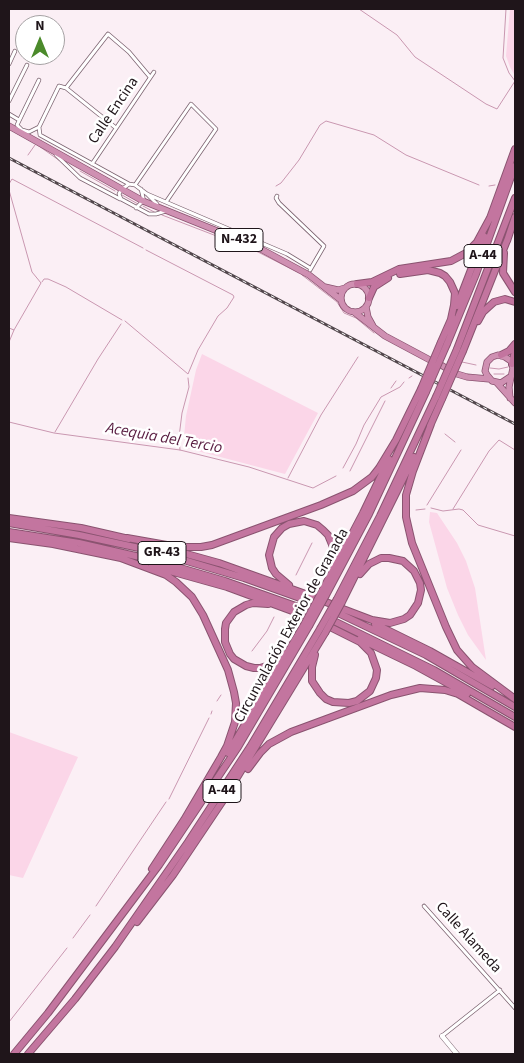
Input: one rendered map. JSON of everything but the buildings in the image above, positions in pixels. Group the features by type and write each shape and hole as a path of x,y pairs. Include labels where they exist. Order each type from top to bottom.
{"highway":[{"name":"N-432","path":"9,126 21,131 121,190 166,211 258,247 310,275 341,300 346,308 403,346 430,360"},
{"path":"450,319 471,272 515,149"},
{"name":"Circunvalación Exterior de Granada","path":"14,1054 48,1013 159,865 238,747 307,625 326,602 369,514 476,274 515,166"},
{"name":"Circunvalación Exterior de Granada","path":"28,1054 75,999 115,947 225,787 275,707 320,623 340,606 380,516 439,398 460,350 515,198"},
{"path":"468,339 515,217"},
{"path":"324,286 338,290 352,284 372,282 399,270 459,258 477,242 490,218"},
{"path":"508,238 503,260 503,273 515,292"},
{"path":"375,328 368,317 366,307 374,287 392,276 410,272 434,271 445,276 453,287 455,299 444,343"},
{"path":"357,284 364,287 369,298"},
{"path":"341,300 345,288"},
{"path":"460,350 483,312 489,306 494,302 505,299 515,302"},
{"path":"354,312 366,307"},
{"path":"468,377 477,374 492,357 509,351 515,344"},
{"path":"497,383 504,382 513,372 512,364 515,351"},
{"path":"501,355 512,364"},
{"path":"486,366 489,379"},
{"path":"458,374 489,379 497,383 515,403"},
{"path":"510,377 510,398"},
{"path":"126,538 178,547 212,545 337,498 363,484 379,468 424,390"},
{"path":"439,398 406,495 406,517 412,543 457,650 476,670 515,700"},
{"path":"327,582 363,513 410,416 411,410"},
{"path":"340,606 431,424"},
{"path":"9,518 81,528 126,538 219,563 301,592"},
{"path":"301,592 276,574 270,562 270,549 274,537 282,528 289,524 304,521 317,525 328,535 334,553 334,560 327,582 326,602"},
{"name":"GR-43","path":"9,524 79,535 153,551 312,600 301,592"},
{"name":"GR-43","path":"9,532 79,543 153,560 225,581 305,613 282,607"},
{"path":"9,538 53,544 118,557 175,572 282,607"},
{"path":"118,557 156,570 176,582 192,597 203,615 228,670 236,703 234,722 227,746 211,776"},
{"path":"352,585 369,564 382,558 397,559 409,566 420,583 418,603 410,615 404,619 390,623 359,615"},
{"path":"282,607 253,603 240,608 230,617 226,623 224,636 227,648 234,659 246,666 260,668 273,664 279,660 307,625"},
{"path":"340,606 438,656 515,700"},
{"path":"340,606 515,707"},
{"path":"320,623 319,644 312,667 312,681 326,699 333,702 349,703 357,701 370,691 374,685 377,670 371,653 366,647 342,633 334,625 400,652 515,717"},
{"path":"342,633 416,666 455,687 515,725"},
{"path":"131,904 134,896 247,722 296,640"},
{"path":"115,947 152,903 224,799 319,644"},
{"path":"224,799 260,753 279,738 405,691 420,688 446,690 470,700 515,725"}],"street":[{"path":"66,88 108,34 129,52 150,77"},
{"path":"9,64 15,51"},
{"path":"9,101 28,65"},
{"name":"Calle Encina","path":"92,164 154,72"},
{"path":"39,80 17,125 21,131 29,132 39,127"},
{"path":"116,128 66,88 59,86 39,127 40,135 46,139 110,175 135,185 166,211"},
{"path":"135,185 191,104 216,129 166,202"},
{"path":"9,114 19,120"},
{"path":"42,145 46,139"},
{"path":"50,149 80,178 136,208 149,214 166,211"},
{"path":"121,199 119,194 121,190 130,184"},
{"path":"141,189 143,199"},
{"path":"147,194 287,254 310,268"},
{"path":"136,208 147,194"},
{"path":"277,196 276,198 279,203 324,246 310,268 310,275"},
{"name":"Calle Alameda","path":"424,906 515,1008"},
{"path":"456,1054 442,1036 500,990"}],"shaded area":[{"path":"510,9 515,9 515,76 506,56"},
{"path":"202,354 318,413 285,474 186,448 184,437 186,416 196,370"},
{"path":"430,512 437,513 457,543 466,561 475,588 486,660 468,635 447,588 429,522"},
{"path":"9,732 78,757 23,878 9,875"}],"waterway":[{"path":"359,9 397,35 415,57 486,104 497,109 515,81 509,73 503,58 506,9"},
{"path":"276,186 281,183 299,160 320,125 326,121 374,135 406,155 479,185"},
{"path":"9,129 36,144 63,163"},
{"path":"28,155 35,145"},
{"path":"80,171 115,191"},
{"path":"9,184 12,179 143,248"},
{"path":"9,184 9,190 32,272 41,283 14,330"},
{"path":"489,186 495,185"},
{"path":"122,195 138,204"},
{"path":"143,206 156,213"},
{"path":"162,215 258,252 299,273"},
{"path":"125,321 188,374 198,350 218,316 227,308 234,297 146,250"},
{"path":"302,275 337,302 344,313 356,318 374,333"},
{"path":"42,282 44,279 48,279 66,287 122,320"},
{"path":"55,432 121,324"},
{"path":"9,328 14,330 9,342"},
{"path":"288,478 321,415 358,357"},
{"path":"462,362 476,365"},
{"path":"490,368 508,367"},
{"path":"494,374 504,374"},
{"path":"180,450 179,437 182,413 189,387 188,378"},
{"path":"391,388 396,381"},
{"path":"343,468 364,425 381,397 400,387 404,382"},
{"path":"350,471 385,401"},
{"name":"Acequia del Tercio","path":"9,422 54,433 180,450 249,467 313,488 336,476"},
{"path":"445,434 455,442"},
{"path":"453,509 489,451 499,440 515,450"},
{"path":"427,505 461,450"},
{"path":"431,508 443,511 463,510 478,525 515,536"},
{"path":"416,510 425,509"},
{"path":"296,575 312,543"},
{"path":"252,651 267,631 274,617"},
{"path":"217,701 221,695"},
{"path":"169,799 209,718"},
{"path":"96,906 166,802"},
{"path":"73,938 90,915"},
{"path":"9,1022 67,948"}],"railway":[{"path":"9,158 515,424"}]}
